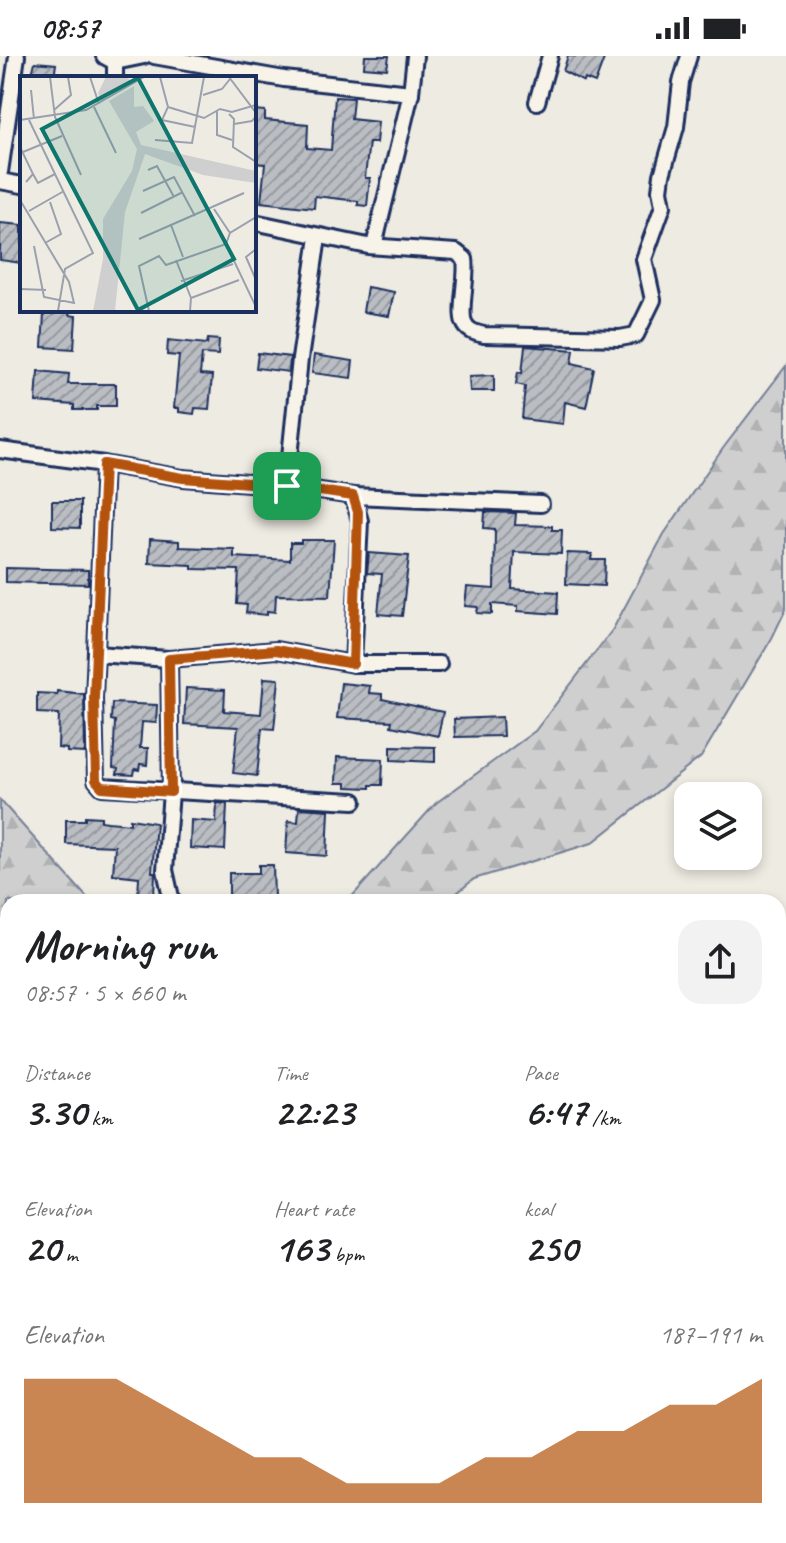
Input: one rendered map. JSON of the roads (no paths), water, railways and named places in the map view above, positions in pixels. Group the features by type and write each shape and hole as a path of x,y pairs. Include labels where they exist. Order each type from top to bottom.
{"street":[{"path":"0,172 17,56"},
{"path":"110,59 144,56"},
{"path":"154,56 284,79 411,93"},
{"path":"374,246 411,93 415,56"},
{"path":"537,102 550,56"},
{"path":"256,222 374,246 456,252 465,259 467,272 463,321 470,331 484,335 620,338 636,335 653,300 644,259 663,206 660,190 662,175 676,127 681,82 689,56"},
{"path":"0,181 20,185"},
{"path":"287,486 300,359 318,237"},
{"path":"0,450 183,478 287,486 353,496 541,504"},
{"path":"104,464 96,654 96,780 102,787 354,801"},
{"path":"353,496 360,521 353,664"},
{"path":"96,654 169,659 276,650 353,664 439,664"},
{"path":"169,659 171,792 165,870 170,894"}]}
